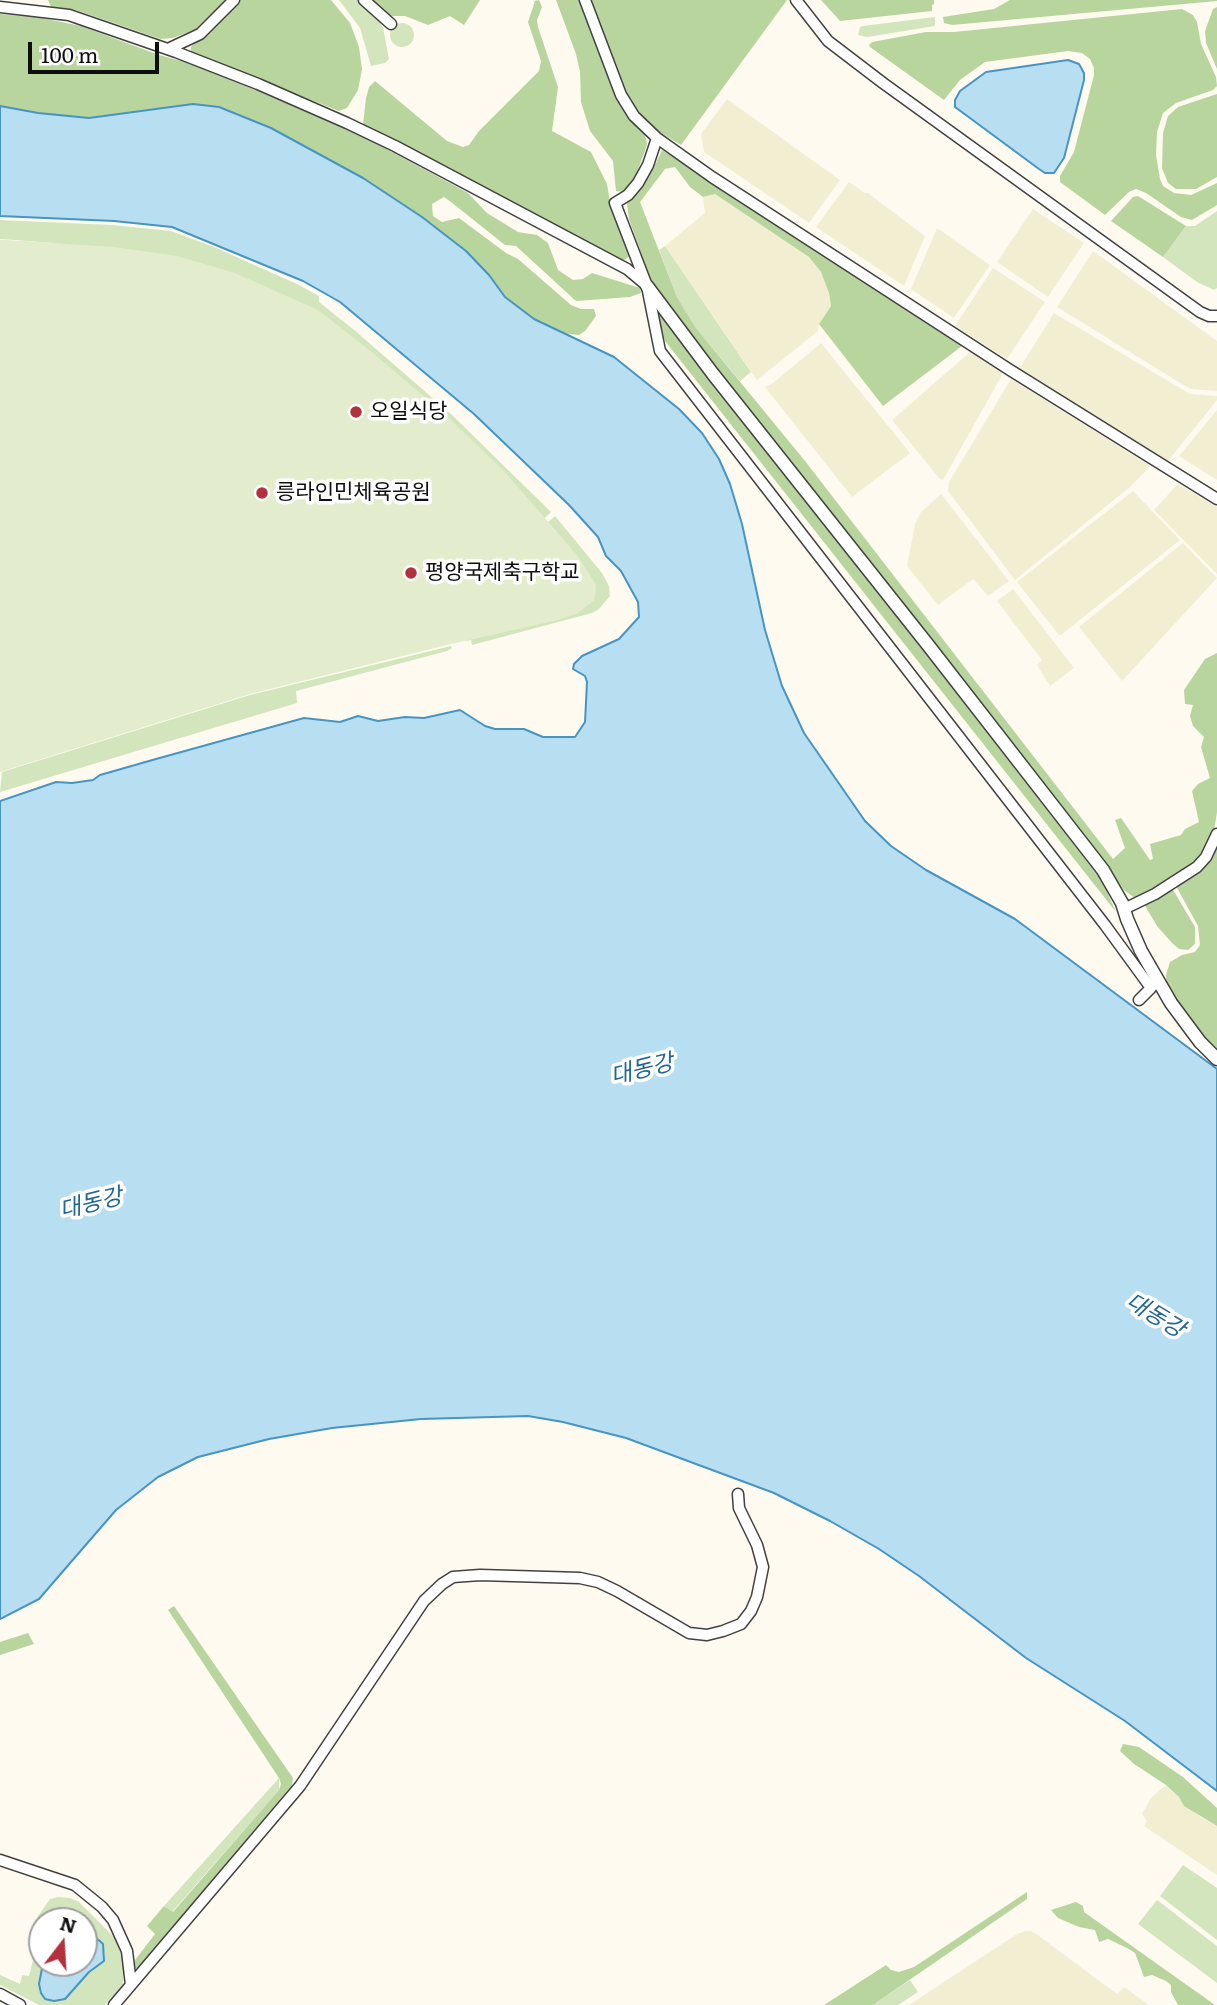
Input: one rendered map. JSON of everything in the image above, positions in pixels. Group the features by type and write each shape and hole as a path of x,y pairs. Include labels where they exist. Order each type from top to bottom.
{"street":[{"path":"169,49 200,34 234,0"},
{"path":"364,0 391,24"},
{"path":"585,0 621,95 634,116 657,138 712,177 1010,370 1217,499"},
{"path":"796,0 828,41 883,83 1200,312 1217,316"},
{"path":"0,7 69,15 169,49 258,84 359,128 617,264 647,286 1102,870 1171,1003 1199,1042 1217,1059"},
{"path":"657,138 648,165 638,183 628,195 615,203 647,286 660,351 1105,925 1151,988 1139,1000"},
{"path":"1124,909 1155,894 1197,867 1213,845 1217,834"},
{"path":"114,2005 300,1786 424,1601 442,1584 453,1577 480,1575 580,1578 617,1591 689,1633 707,1635 723,1631 741,1624 751,1611 757,1597 763,1567 758,1545 739,1508 738,1494"},
{"path":"0,1860 75,1885 102,1907 113,1920 127,1951 131,1984"},
{"path":"0,1994 20,2005"}],"shaded area":[{"path":"727,99 840,180 809,223 704,152 701,134"},
{"path":"849,182 925,236 904,286 816,227"},
{"path":"715,194 809,257 821,272 829,292 831,306 819,324 818,331 757,380 665,246 705,213 703,197"},
{"path":"1033,209 1084,243 1048,297 997,262"},
{"path":"937,228 990,265 954,318 911,289"},
{"path":"1093,251 1217,341 1217,391 1185,386 1057,307"},
{"path":"993,268 1045,302 1007,359 955,326"},
{"path":"1054,313 1190,394 1217,396 1217,400 1168,461 1018,371"},
{"path":"821,343 910,453 852,497 765,387"},
{"path":"970,352 1002,375 943,480 892,420"},
{"path":"1011,379 1149,465 1130,487 1015,580 948,491 949,482"},
{"path":"1217,410 1217,480 1179,456"},
{"path":"1178,484 1217,507 1217,574 1154,510"},
{"path":"1133,491 1180,540 1061,635 1058,634 1017,582"},
{"path":"941,494 1009,581 988,596 973,579 938,605 907,566 915,524 921,512"},
{"path":"1183,543 1217,578 1122,681 1079,627"},
{"path":"1013,589 1074,668 1050,686 1037,665 1042,660 997,601"},
{"path":"1166,1785 1199,1816 1217,1826 1217,1875 1144,1826 1147,1821 1142,1814 1151,1798"},
{"path":"1025,1931 1039,1936 1117,1994 1124,1987 1149,2005 909,2005"}],"green space":[{"path":"48,0 226,0 196,29 173,38 160,39 76,10 51,7"},
{"path":"240,0 331,0 350,23 359,47 362,69 358,90 347,108 339,111 191,53 194,43"},
{"path":"339,0 359,0 378,18 383,28 389,59 385,63 371,66 360,28"},
{"path":"371,0 480,0 464,25 450,16 428,25 405,16 390,16"},
{"path":"539,0 542,7 537,20 538,27 558,87 552,131 591,152 607,184 610,202 630,256 622,261 363,125 369,87 375,81 447,141 463,147 469,145 479,131 539,71 541,61 528,22 535,1"},
{"path":"556,0 579,0 617,99 645,135 645,151 636,175 624,192 616,191 613,161 590,131 581,102 580,72 576,54"},
{"path":"589,0 787,0 681,145 659,132 642,116 624,92"},
{"path":"821,0 934,0 934,4 932,11 840,21"},
{"path":"1010,0 1217,1 952,25 944,23 943,17 994,9"},
{"path":"1217,7 1217,69 1206,43 1205,31 1213,9"},
{"path":"1182,9 1193,15 1197,22 1201,44 1216,77 1217,86 1213,90 1176,103 1163,113 1157,132 1156,155 1163,186 1174,193 1191,195 1217,183 1217,205 1192,220 1181,217 1136,189 1129,192 1105,215 1060,182 1060,176 1074,152 1094,75 1090,59 1082,53 1068,51 985,62 960,80 944,100 869,45 872,42 926,32 954,32"},
{"path":"0,14 37,17 81,26 159,55 189,63 346,127 468,193 487,213 518,232 537,235 548,243 558,270 573,280 583,279 592,273 640,288 641,293 630,297 576,301 516,246 505,245 444,197 432,204 433,216 442,222 459,218 518,259 571,305 581,309 594,309 596,316 585,331 579,335 561,333 534,320 505,297 466,251 422,217 329,159 219,107 193,104 89,118 0,106"},
{"path":"935,17 935,26 867,37 858,35 860,27 863,26"},
{"path":"402,23 411,26 414,35 411,44 402,47 393,44 390,35 393,26"},
{"path":"1217,94 1217,177 1196,189 1176,189 1168,183 1162,168 1163,133 1168,116 1178,107"},
{"path":"662,150 806,240 962,346 883,406 819,324 831,306 821,272 809,257 715,194 703,197 690,187 675,167 665,169 640,202 677,297 696,328 805,461 1113,859 1125,848 1115,820 1121,818 1150,860 1153,859 1150,844 1181,835 1185,829 1199,822 1192,791 1198,784 1210,778 1201,747 1204,737 1193,726 1190,716 1193,705 1185,704 1184,690 1205,659 1217,653 1217,812 1213,837 1194,864 1136,899 1124,890 716,371 652,283 629,219 629,199 656,163"},
{"path":"1138,196 1186,226 1163,257 1111,221 1133,197"},
{"path":"1217,211 1217,288 1214,290 1197,282 1163,257 1186,226 1195,226"},
{"path":"0,220 112,225 171,231 299,285 319,296 319,302 451,414 551,512 542,521 0,240 69,244 0,239"},
{"name":"릉라인민체육공원","path":"0,240 114,247 177,256 235,273 318,310 448,417 503,470 577,555 595,583 594,600 578,613 558,620 250,694 0,772"},
{"path":"665,246 751,372 740,381 696,328 677,297 659,250"},
{"path":"660,309 1097,870 1116,912 665,341 656,311"},
{"path":"555,516 602,573 609,586 610,596 592,613 472,645 471,640 466,641 546,524"},
{"path":"451,646 447,651 296,691 297,703 0,792 2,772 250,695"},
{"path":"1217,843 1217,1049 1199,1032 1167,987 1166,975 1170,962 1195,952 1200,945 1198,926 1176,886"},
{"path":"1172,888 1195,927 1195,944 1188,950 1179,949 1172,943 1157,926 1144,904"},
{"path":"174,1606 293,1778 292,1785 138,1968 134,1968 135,1960 155,1934 147,1926 164,1906 173,1912 279,1790 281,1784 168,1610"},
{"path":"28,1633 34,1644 0,1655 0,1642"},
{"path":"1123,1744 1139,1747 1183,1777 1217,1808 1217,1826 1184,1806 1166,1785 1134,1764 1120,1751"},
{"path":"279,1778 279,1790 172,1912 164,1906"},
{"path":"1183,1865 1217,1888 1217,1940 1160,1896"},
{"path":"1027,1892 1027,1899 873,2005 824,2005 886,1965 899,1972 914,1967"},
{"path":"58,1897 70,1898 84,1907 44,1907 50,1899"},
{"path":"1157,1900 1217,1946 1217,1983 1138,1924"},
{"path":"1076,1902 1083,1906 1084,1912 1215,2005 1178,2005 1171,1992 1171,1985 1152,1975 1144,1977 1135,1953 1108,1939 1099,1942 1095,1930 1058,1918 1051,1910"},
{"path":"98,1921 114,1937 123,1959 123,1985 105,2005 39,2005 0,1985 0,1975 20,1984 22,1975 40,1977 39,1984 65,1999 85,1977 98,1977 98,1965 104,1961 98,1949"},
{"path":"910,1980 918,1992 898,2005 873,2005"}],"water":[{"path":"1068,60 1079,64 1084,80 1064,158 1054,173 1045,173 1039,169 955,107 960,91 986,72"},
{"name":"대동강","path":"193,104 219,107 271,128 363,178 422,217 466,251 505,297 534,319 614,357 679,409 702,433 719,459 730,484 742,524 765,630 782,686 804,733 865,821 891,846 926,870 1015,919 1217,1069 1217,1791 1125,1721 1026,1658 919,1576 830,1521 774,1493 626,1438 528,1416 421,1419 332,1428 269,1439 198,1457 158,1477 116,1510 39,1599 0,1619 0,801 56,782 93,780 100,775 304,718 340,722 358,716 378,721 405,717 424,718 460,710 485,726 495,729 524,729 543,737 575,737 585,722 587,682 585,676 573,669 574,664 582,656 619,639 639,617 638,602 621,571 606,556 598,537 569,505 474,414 340,302 303,281 172,227 114,221 0,216 0,106 89,118"},
{"path":"98,1940 103,1944 104,1961 98,1965"},
{"path":"40,1977 85,1977 65,1999 54,2001 45,1999 39,1984"}],"place":[{"name":"오일식당","path":"356,412"},
{"name":"릉라인민체육공원","path":"262,493"},
{"name":"평양국제축구학교","path":"411,573"}]}
